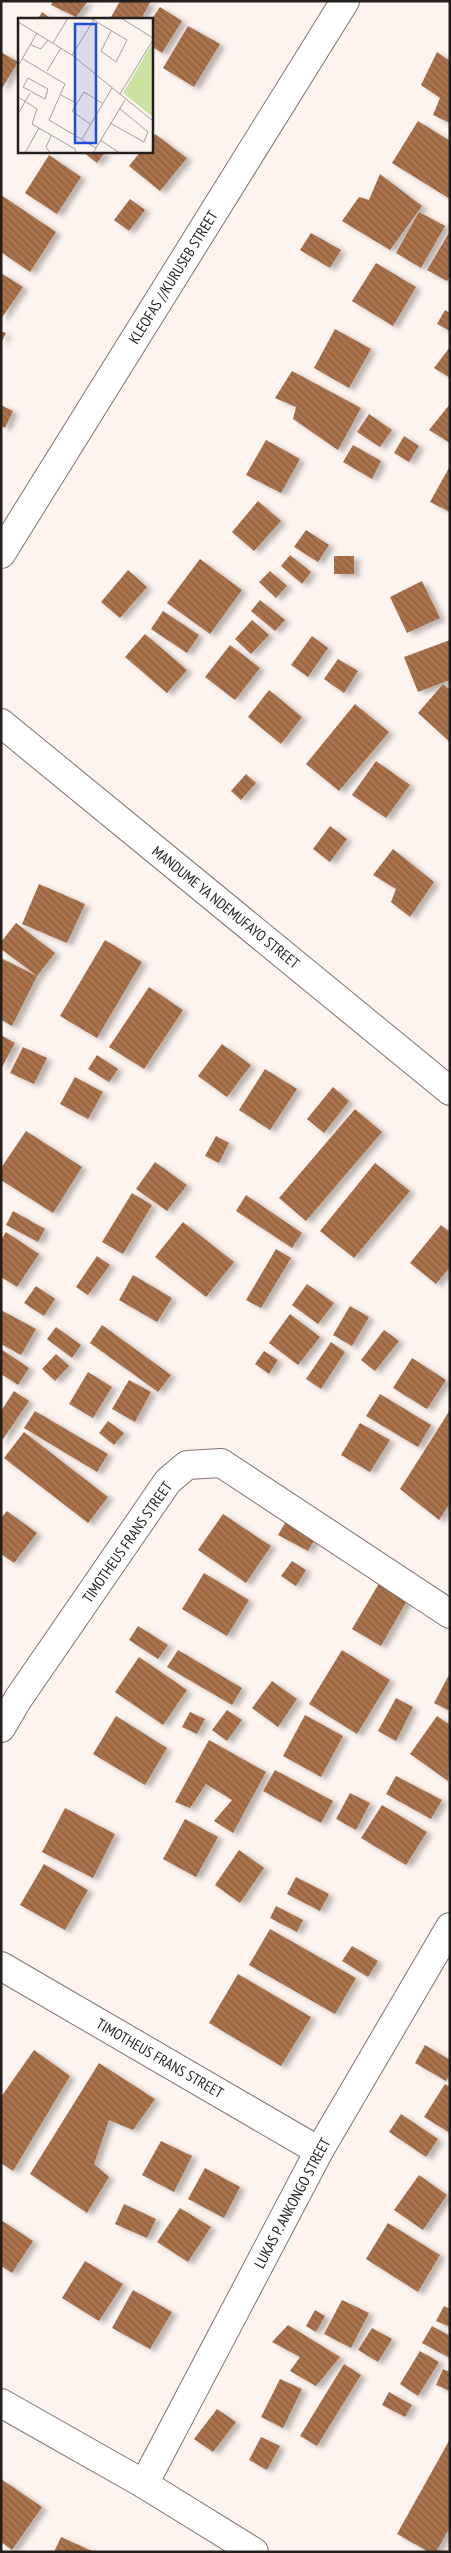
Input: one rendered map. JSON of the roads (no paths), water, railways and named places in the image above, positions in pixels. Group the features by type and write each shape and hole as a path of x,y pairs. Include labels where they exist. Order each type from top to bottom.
{"street":[{"name":"KLEOFAS //KURUSEB STREET","path":"1,554 345,1"},
{"name":"MANDUME YA NDEMUFAYO STREET","path":"1,723 450,1092"},
{"name":"TIMOTHEUS FRANS STREET","path":"1,1728 10,1694 168,1482 187,1465 221,1463 450,1614"},
{"name":"LUKAS P. ANKONGO STREET","path":"144,2484 319,2151 450,1927"},
{"name":"TIMOTHEUS FRANS STREET","path":"1,1966 319,2151"},
{"path":"1,2404 144,2484 254,2552"}]}
